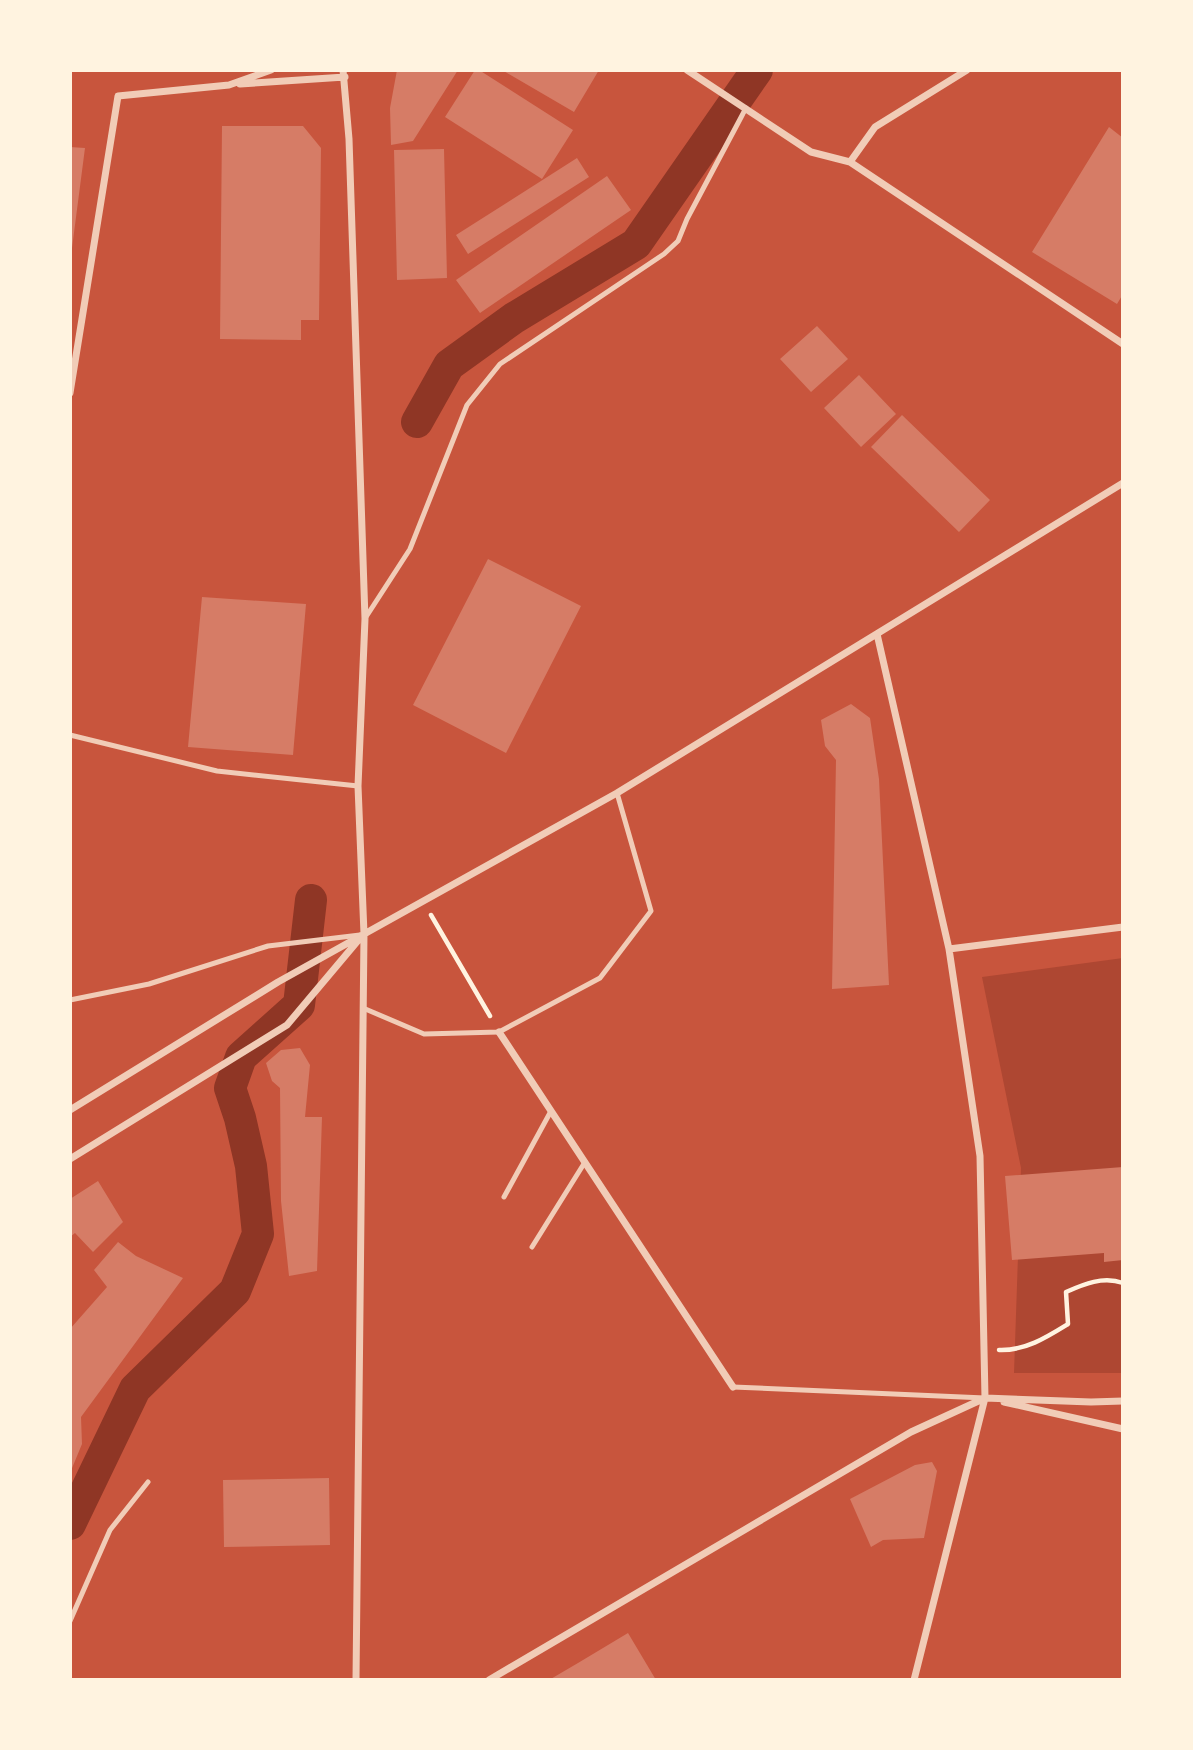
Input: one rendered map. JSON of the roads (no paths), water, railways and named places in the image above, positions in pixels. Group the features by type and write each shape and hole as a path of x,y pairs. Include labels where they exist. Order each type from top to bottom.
{"street":[{"path":"229,85 271,70"},
{"path":"687,70 811,152 850,162 1123,344"},
{"path":"850,162 875,127 967,70"},
{"path":"70,393 118,96 346,72 365,619 358,786 364,934 356,1680"},
{"path":"70,1110 278,982 617,793 1123,483"},
{"path":"877,634 949,949 980,1156 985,1398 914,1680"},
{"path":"949,949 1123,927"},
{"path":"70,1159 287,1024 364,934"},
{"path":"499,1032 733,1387"},
{"path":"985,1398 1123,1429"},
{"path":"489,1680 911,1432 985,1398 1123,1401"}],"lane":[{"path":"365,619 410,549 467,405 474,394 500,364 664,254 678,241 746,107"},
{"path":"70,735 217,771 358,786"},
{"path":"363,1007 424,1034 499,1032 600,978 651,911 617,793"},
{"path":"70,1000 149,984 268,946 364,934"},
{"path":"504,1197 551,1110"},
{"path":"532,1247 585,1162"},
{"path":"733,1387 985,1398"},
{"path":"70,1621 110,1530 148,1482"}],"waterway":[{"path":"417,422 449,365 514,318 636,244 757,70"},
{"path":"70,1524 135,1389 235,1291 258,1234 251,1166 230,1088 241,1057 299,1005 311,900"}]}
